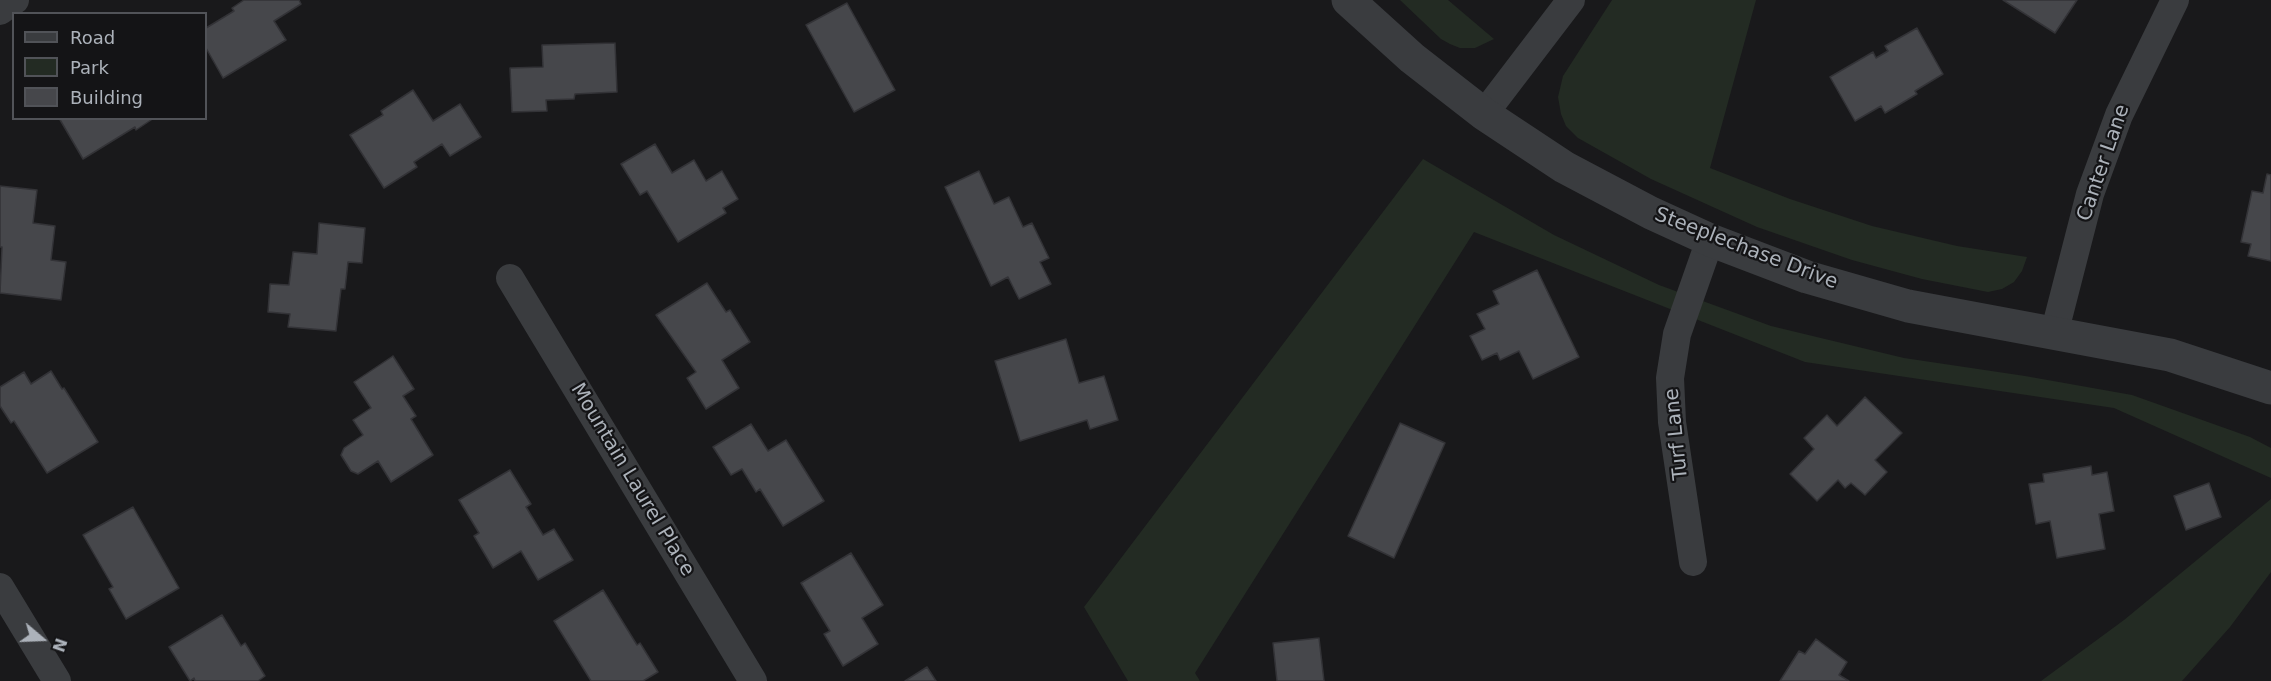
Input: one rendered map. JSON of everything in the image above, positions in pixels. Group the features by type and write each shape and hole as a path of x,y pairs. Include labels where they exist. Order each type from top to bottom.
{"street":[{"path":"0,11 15,0"},
{"name":"Steeplechase Drive","path":"1348,0 1412,58 1484,114 1564,167 1651,213 1710,240 1807,277 1908,306 2170,355 2271,388"},
{"path":"1484,114 1571,0"},
{"name":"Canter Lane","path":"2054,334 2094,182 2118,115 2175,0"},
{"name":"Turf Lane","path":"1693,562 1672,422 1670,378 1677,334 1710,240"},
{"name":"Mountain Laurel Place","path":"510,278 753,681"},
{"path":"0,587 57,681"}],"green space":[{"path":"1400,0 1448,0 1494,39 1475,48 1460,48 1450,44 1441,39"},
{"path":"1612,0 1756,0 1710,168 1790,199 1872,226 1957,246 2027,257 2022,271 2014,282 2002,289 1988,292 1922,279 1852,260 1757,227 1651,179 1578,138 1566,126 1561,114 1558,97 1563,76"},
{"path":"1423,159 1554,235 1659,285 1771,326 1904,358 2132,395 2250,437 2271,448 2271,478 2114,408 1805,362 1474,232 1195,673 1200,681 1128,681 1084,607"},
{"path":"2271,499 2271,572 2230,627 2182,681 2041,681 2124,620"}],"building":[{"path":"244,0 299,0 301,4 274,21 286,40 223,78 207,50 207,27 234,11 232,8"},
{"path":"2003,0 2077,0 2055,33"},
{"path":"847,3 895,90 854,112 806,25"},
{"path":"1917,28 1943,74 1915,91 1917,94 1885,113 1881,106 1855,121 1830,77 1873,52 1876,58 1888,51 1885,46"},
{"path":"615,43 617,92 575,94 574,99 546,100 547,111 512,112 510,68 543,67 542,45"},
{"path":"413,90 433,121 460,104 481,137 450,156 442,144 414,162 417,167 384,188 350,135 383,115 381,111"},
{"path":"60,120 151,120 136,130 135,127 83,159"},
{"path":"655,144 672,173 694,160 706,181 722,171 738,199 723,208 726,213 678,242 647,191 640,195 621,164"},
{"path":"979,171 994,204 1009,197 1023,227 1032,223 1049,258 1040,262 1051,284 1019,299 1008,277 991,286 945,187"},
{"path":"2267,174 2271,175 2271,261 2248,256 2251,244 2241,242 2252,191 2263,193"},
{"path":"0,186 37,190 33,223 55,226 51,260 66,262 61,300 0,293 2,247 0,247"},
{"path":"319,223 365,228 362,263 348,262 345,289 341,289 336,331 288,327 290,314 268,312 270,284 289,285 293,252 317,254"},
{"path":"1537,270 1579,357 1533,379 1519,351 1500,360 1497,353 1482,360 1470,336 1485,329 1477,314 1499,304 1493,291"},
{"path":"707,283 726,312 730,310 750,342 722,360 739,388 706,409 687,378 696,372 656,315"},
{"path":"1066,339 1079,383 1104,376 1118,420 1090,429 1087,420 1020,441 995,361"},
{"path":"393,356 414,389 403,396 416,416 411,419 433,455 391,482 378,461 358,474 351,471 341,455 344,448 363,435 353,420 371,408 354,382"},
{"path":"51,371 98,442 47,473 14,421 11,423 0,406 0,387 24,372 31,384"},
{"path":"1865,397 1902,433 1875,460 1887,472 1865,495 1851,483 1845,488 1838,480 1817,501 1790,474 1814,449 1804,438 1827,415 1837,426"},
{"path":"1400,423 1445,443 1394,558 1348,536"},
{"path":"751,424 768,451 786,440 824,501 783,526 760,489 756,492 742,469 731,475 713,447"},
{"path":"2091,466 2092,475 2107,472 2114,511 2099,514 2105,549 2057,558 2050,521 2036,524 2029,484 2044,482 2043,474"},
{"path":"510,470 531,504 526,507 543,535 554,529 573,560 538,580 521,551 493,568 474,536 479,533 459,500"},
{"path":"2209,483 2221,517 2186,530 2174,496"},
{"path":"133,507 179,588 126,619 109,589 113,587 83,535"},
{"path":"851,553 883,605 862,618 878,644 843,666 824,634 830,631 801,583"},
{"path":"603,590 637,645 640,643 658,672 643,681 591,681 554,621"},
{"path":"222,615 241,646 245,643 265,676 258,681 195,681 194,678 190,681 169,647"},
{"path":"1319,638 1324,681 1277,681 1273,643"},
{"path":"1816,639 1847,662 1839,675 1849,681 1780,681 1799,651 1805,654"},
{"path":"927,667 936,681 905,681"}]}
